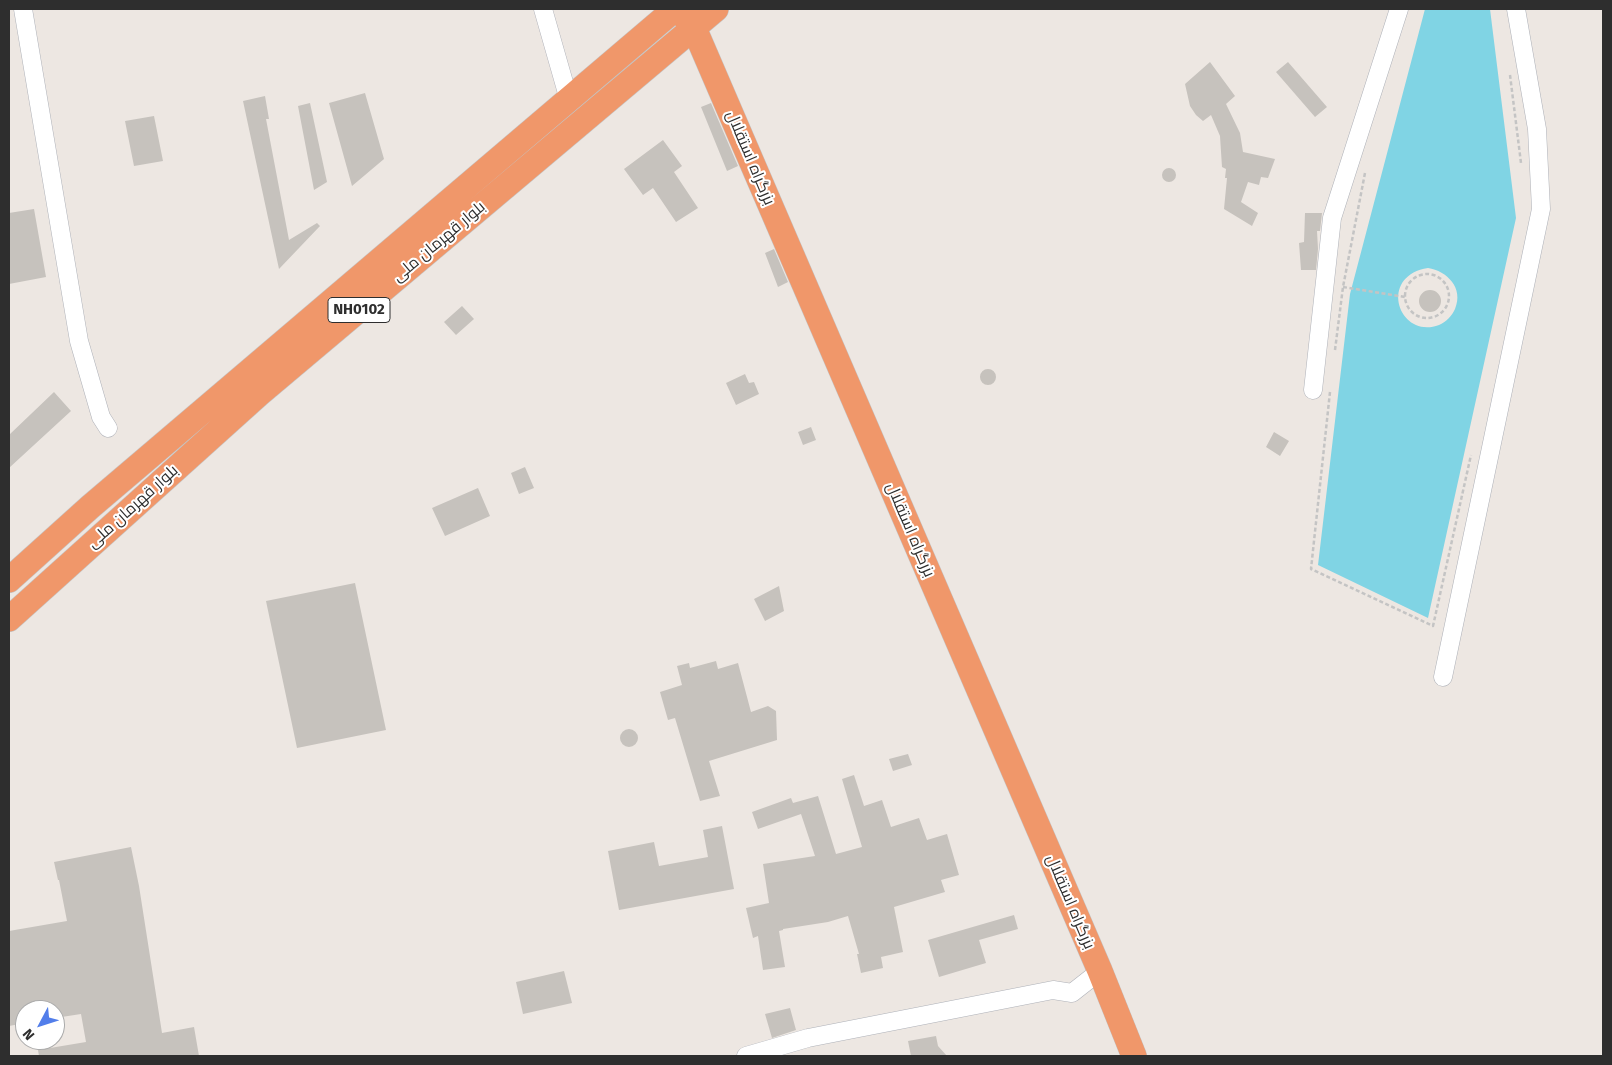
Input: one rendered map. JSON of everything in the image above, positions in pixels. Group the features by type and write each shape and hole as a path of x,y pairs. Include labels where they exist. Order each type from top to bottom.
{"highway":[{"name":"بلوار قهرمان ملی","path":"9,580 90,507 677,9"},
{"name":"بزرگراه استقلال","path":"677,9 694,28 1100,971 1134,1056"},
{"name":"بلوار قهرمان ملی","path":"9,619 259,394 716,9"}],"street":[{"path":"23,9 79,341 101,417 108,428"},
{"path":"543,9 569,100"},
{"path":"1313,390 1332,218 1399,9"},
{"path":"1442,677 1541,209 1537,129 1516,9"},
{"path":"746,1056 808,1038 1053,990 1072,993 1100,971"}],"path":[{"path":"1508,66 1522,171"},
{"path":"1335,355 1343,287 1366,167"},
{"path":"1429,274 1443,280 1449,294 1446,307 1436,316 1429,318 1422,317 1411,310 1405,297 1406,290 1415,278 1429,274"},
{"path":"1343,287 1405,297"},
{"path":"1331,384 1312,569 1432,626 1472,452"}],"water":[{"path":"1425,9 1490,9 1516,218 1428,618 1318,565 1350,294","holes":["1428,268 1447,277 1455,288 1457,301 1454,312 1439,325 1425,327 1413,324 1404,316 1399,305 1399,294 1403,282 1412,273"]}],"building":[{"path":"1210,62 1235,96 1226,104 1240,133 1243,152 1275,159 1268,178 1261,177 1259,185 1248,182 1241,202 1258,213 1252,226 1224,209 1227,178 1225,178 1226,169 1222,167 1220,136 1211,115 1203,121 1190,106 1185,84"},
{"path":"1288,62 1327,107 1315,117 1276,72"},
{"path":"365,93 384,159 352,186 329,103"},
{"path":"265,96 269,119 266,119 289,240 317,223 320,226 279,269 243,101"},
{"path":"310,103 327,182 314,190 298,106"},
{"path":"711,103 738,166 727,171 701,107"},
{"path":"154,116 163,161 134,166 125,121"},
{"path":"663,140 682,166 674,172 698,208 676,222 653,188 643,195 624,169"},
{"path":"1169,168 1174,170 1176,175 1174,180 1169,182 1164,180 1162,175 1164,170"},
{"path":"34,209 46,277 9,284 9,213"},
{"path":"1305,213 1322,213 1320,231 1317,231 1316,270 1301,270 1299,243 1304,242"},
{"path":"774,249 788,282 778,287 765,253"},
{"path":"1430,290 1438,293 1441,301 1438,309 1430,312 1422,309 1419,301 1422,293"},
{"path":"462,306 474,319 456,335 444,322"},
{"path":"988,369 994,371 996,377 994,383 988,385 982,383 980,377 982,371"},
{"path":"745,374 749,383 754,382 759,394 736,405 726,383"},
{"path":"54,392 71,411 9,468 9,435"},
{"path":"811,427 816,440 803,445 798,432"},
{"path":"1274,432 1289,441 1280,456 1266,447"},
{"path":"525,467 534,488 519,494 511,473"},
{"path":"478,488 490,516 445,536 432,508"},
{"path":"355,583 386,730 297,748 266,601"},
{"path":"779,586 784,611 765,621 754,599"},
{"path":"716,661 718,669 738,663 751,712 768,706 776,711 777,740 709,761 720,796 700,801 675,718 668,720 660,692 682,685 677,666 689,663 690,668"},
{"path":"625,729 633,729 638,734 636,745 625,747 620,742 620,734"},
{"path":"908,754 912,765 893,771 889,759"},
{"path":"854,775 864,806 882,800 891,827 919,818 927,840 947,834 959,875 941,880 945,892 894,907 903,952 881,957 883,968 861,973 857,954 859,954 848,916 828,922 779,931 785,967 763,970 758,936 753,938 746,908 769,903 763,864 815,856 801,814 758,829 752,812 791,798 793,803 818,796 836,854 862,847 842,779"},
{"path":"722,826 734,889 619,910 608,851 654,842 659,866 708,857 703,830"},
{"path":"131,847 162,1033 194,1027 199,1056 39,1056 38,1050 65,1050 65,1046 86,1042 81,1014 65,1016 65,1000 15,1000 15,1025 9,1026 9,931 67,921 54,862"},
{"path":"1014,915 1018,929 979,940 986,963 939,977 928,940"},
{"path":"564,971 572,1003 523,1014 516,982"},
{"path":"790,1008 796,1030 772,1038 765,1014"},
{"path":"936,1036 938,1046 947,1056 911,1056 908,1041"}]}
